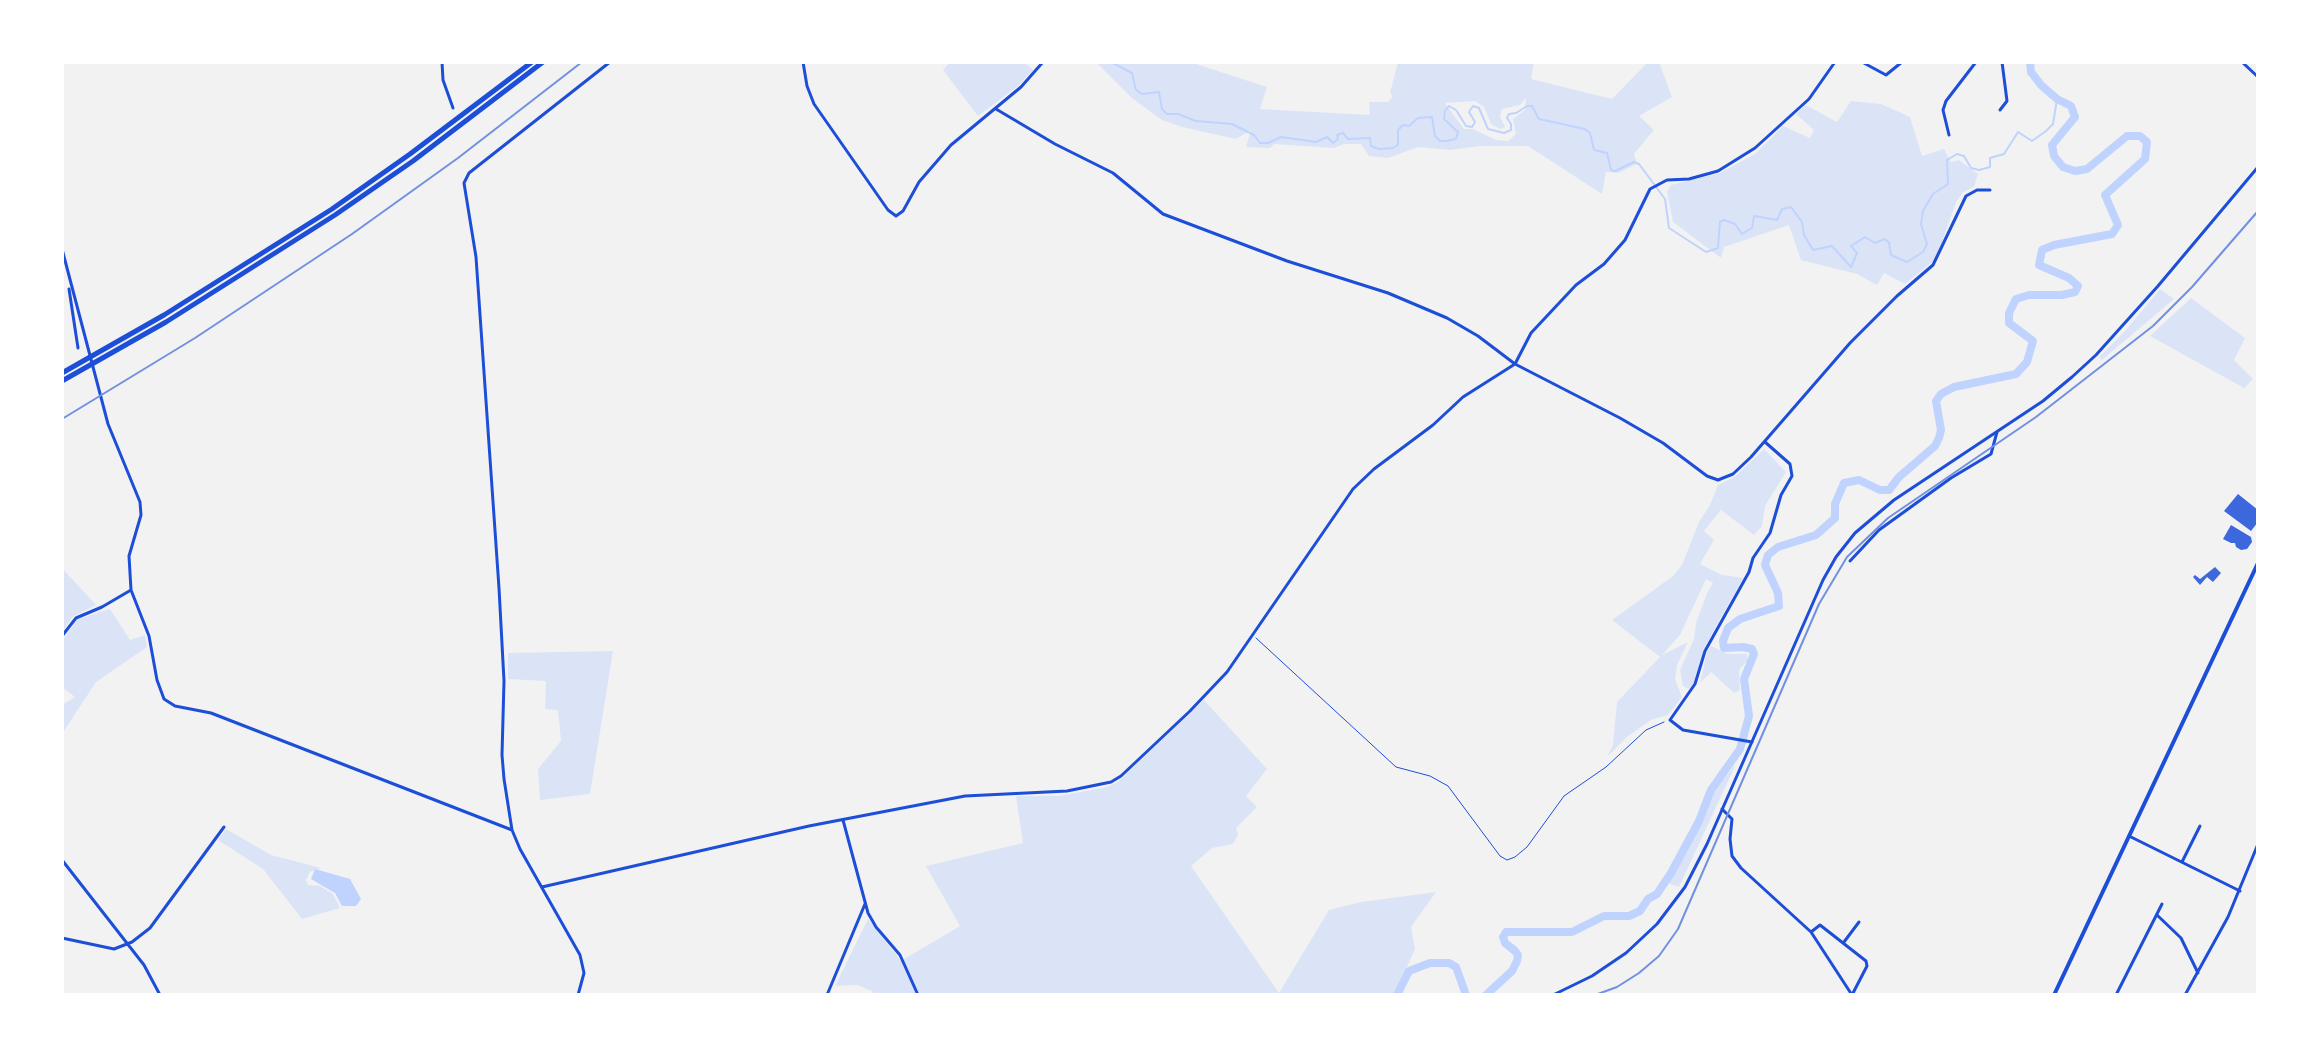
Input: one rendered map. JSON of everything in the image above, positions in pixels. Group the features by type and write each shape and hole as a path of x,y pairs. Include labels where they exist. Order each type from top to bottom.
{"highway":[{"path":"62,373 164,315 332,209 532,62"},
{"path":"62,381 166,322 335,215 543,62"}],"main road":[{"path":"2054,995 2257,567"}],"street":[{"path":"442,62 443,80 453,108"},
{"path":"578,995 584,973 580,955 512,830 503,768 504,671 476,257 464,181 469,173 610,62"},
{"path":"803,62 814,104 884,205 896,216 903,211 919,182 951,145 1021,87 1043,62"},
{"path":"542,887 843,820 981,793 1053,792 1111,782 1133,766 1206,696 1253,636 1353,489 1463,397 1515,364 1531,333 1576,285 1604,264 1625,240 1650,189 1667,180 1689,179 1718,171 1755,148 1809,99 1835,62"},
{"path":"1862,62 1886,75 1902,62"},
{"path":"1949,135 1943,110 1946,101 1976,62"},
{"path":"2000,110 2007,101 2002,62"},
{"path":"2242,62 2258,77"},
{"path":"996,109 1113,173 1155,210 1287,261 1423,306 1469,330 1515,364 1663,443 1714,479 1725,479 1733,474 1858,335 1938,260 1966,196 1977,190 1990,190"},
{"path":"1553,995 1609,966 1657,924 1695,870 1749,741 1823,580 1841,549 1872,517 2043,401 2096,355 2258,167"},
{"path":"62,249 108,424 141,508 129,556 131,590 149,636 157,680 164,699 175,706 204,710 512,830"},
{"path":"70,285 70,305 78,348"},
{"path":"1850,561 1879,530 1951,478 1991,454 1997,432"},
{"path":"1749,741 1683,730 1670,720 1695,684 1705,651 1749,572 1753,558 1770,533 1781,495 1792,476 1790,464 1765,442"},
{"path":"62,636 76,618 131,590"},
{"path":"1722,809 1732,819 1732,856 1741,868 1811,932 1852,995 1868,964 1820,925 1811,932"},
{"path":"843,820 871,921 905,963 918,995"},
{"path":"2182,862 2200,826"},
{"path":"62,938 114,949 128,944 150,928 224,827"},
{"path":"2129,836 2240,891"},
{"path":"2185,995 2240,891 2258,844"},
{"path":"62,860 144,965 160,995"},
{"path":"827,995 865,904"},
{"path":"2116,995 2162,904"},
{"path":"2157,915 2181,938 2198,973"},
{"path":"1844,942 1859,922"}],"path":[{"path":"1253,636 1396,767 1430,776 1448,786 1500,856 1507,860 1527,847 1564,796 1606,767 1646,730 1670,720"}],"shaded area":[{"path":"950,62 1024,62 1033,70 1018,86 978,116 943,70"},
{"path":"1096,62 1190,62 1267,87 1260,109 1370,115 1369,102 1388,102 1393,96 1390,93 1398,62 1534,62 1531,79 1612,99 1648,62 1659,62 1672,97 1639,116 1654,130 1634,154 1637,164 1618,173 1606,172 1602,194 1528,146 1480,146 1450,150 1418,147 1388,158 1369,156 1361,144 1344,144 1334,148 1274,144 1270,148 1246,147 1251,130 1236,139 1182,127 1162,120 1133,99","holes":["1526,98 1525,110 1513,119 1516,134 1508,141 1496,140 1473,129 1464,129 1445,103 1475,101 1484,107 1491,124 1500,129 1505,127 1500,117 1502,109 1520,105"]},
{"path":"1851,101 1881,104 1910,117 1922,156 1944,149 1951,162 1959,160 1978,174 1974,187 1963,192 1956,202 1936,259 1905,284 1884,273 1877,285 1857,274 1801,260 1789,225 1724,247 1721,258 1673,222 1667,192 1671,185 1720,173 1755,154 1783,126 1810,138 1814,130 1796,114 1806,105 1837,122"},
{"path":"2160,289 2174,299 2102,360 2099,357"},
{"path":"2191,298 2245,338 2234,360 2253,379 2244,388 2150,336"},
{"path":"1764,449 1786,472 1765,506 1762,526 1754,535 1721,510 1704,531 1714,540 1700,564 1722,575 1743,578 1704,648 1693,684 1689,689 1683,686 1680,670 1713,583 1706,579 1680,635 1662,655 1688,642 1677,665 1675,679 1682,697 1668,715 1651,720 1628,736 1607,757 1613,745 1617,702 1660,657 1612,620 1673,576 1682,565 1718,485 1736,476"},
{"path":"62,568 96,605 72,617 62,633"},
{"path":"110,609 130,640 145,635 147,647 96,682 62,734 62,705 75,697 62,687 62,641 78,619"},
{"path":"1711,646 1728,654 1747,654 1748,660 1739,670 1740,690 1734,693 1711,672 1700,683"},
{"path":"613,651 590,794 540,800 538,769 561,741 558,710 545,709 546,681 508,679 508,653"},
{"path":"1204,700 1267,769 1246,796 1257,807 1236,828 1238,835 1233,844 1212,848 1191,866 1279,993 1329,910 1361,902 1436,892 1411,927 1415,949 1394,995 874,995 872,991 857,985 835,986 868,919 901,961 960,926 926,866 1023,843 1016,796 1059,796 1118,782"},
{"path":"1736,764 1679,887 1665,882 1713,791"},
{"path":"226,829 271,855 321,868 310,872 306,880 308,885 320,886 333,894 340,908 302,919 263,869 218,840"}],"water":[{"path":"315,869 350,879 361,899 356,906 342,906 335,893 311,879"}],"building":[{"path":"2238,494 2258,510 2258,522 2251,531 2224,511"},
{"path":"2231,525 2251,537 2252,542 2247,549 2241,550 2235,543 2223,539"},
{"path":"2215,567 2221,573 2213,582 2207,577 2200,585 2193,577 2195,575 2200,579"}],"waterway":[{"path":"1111,62 1132,73 1136,90 1142,94 1159,92 1162,109 1167,114 1178,114 1196,121 1232,124 1254,135 1260,143 1281,137 1316,142 1327,137 1333,143 1338,139 1337,135 1343,133 1348,139 1370,138 1371,146 1379,149 1393,148 1398,145 1398,130 1403,125 1409,126 1418,118 1432,117 1435,136 1440,141 1446,141 1456,139 1458,132 1444,119 1449,106 1456,110 1466,126 1472,127 1475,122 1469,112 1473,106 1479,108 1488,129 1504,133 1511,130 1507,118 1509,114 1532,106 1539,119 1585,129 1590,133 1594,150 1607,153 1611,170 1634,162 1639,164 1665,199 1669,228 1706,252 1718,248 1720,222 1724,220 1735,224 1742,234 1752,228 1754,216 1777,220 1782,209 1791,207 1802,222 1804,235 1813,250 1832,246 1851,267 1857,253 1851,246 1865,237 1875,243 1885,239 1891,255 1907,262 1923,252 1927,244 1921,224 1923,211 1933,194 1948,184 1947,160 1957,154 1964,156 1971,168 1979,170 1990,167 1990,158 2004,154 2018,132 2032,141 2053,124 2057,99"},
{"path":"1486,995 1512,971 1517,961 1518,955 1505,943 1503,937 1506,932 1572,932 1604,916 1629,916 1640,911 1648,899 1657,894 1699,821 1711,790 1740,749 1749,716 1744,679 1754,654 1752,649 1743,647 1724,648 1723,641 1728,628 1740,619 1779,606 1778,593 1765,565 1768,555 1778,547 1816,535 1835,518 1835,504 1844,483 1859,480 1880,490 1889,490 1899,477 1935,446 1941,430 1936,401 1941,394 1954,387 2016,374 2027,362 2033,341 2009,323 2009,313 2016,299 2029,295 2062,295 2075,292 2078,286 2069,278 2039,265 2042,250 2112,234 2118,225 2105,195 2145,159 2147,142 2140,136 2127,136 2087,169 2075,171 2063,167 2054,156 2052,145 2075,117 2071,106 2041,85 2031,72 2030,62"},
{"path":"1397,995 1409,971 1430,963 1449,963 1456,967 1466,995"}],"railway":[{"path":"62,419 195,338 352,234 458,158 582,62"},
{"path":"1595,995 1617,987 1639,973 1659,956 1678,929 1819,604 1847,557 1888,518 2036,417 2153,326 2192,287 2258,211"}]}
